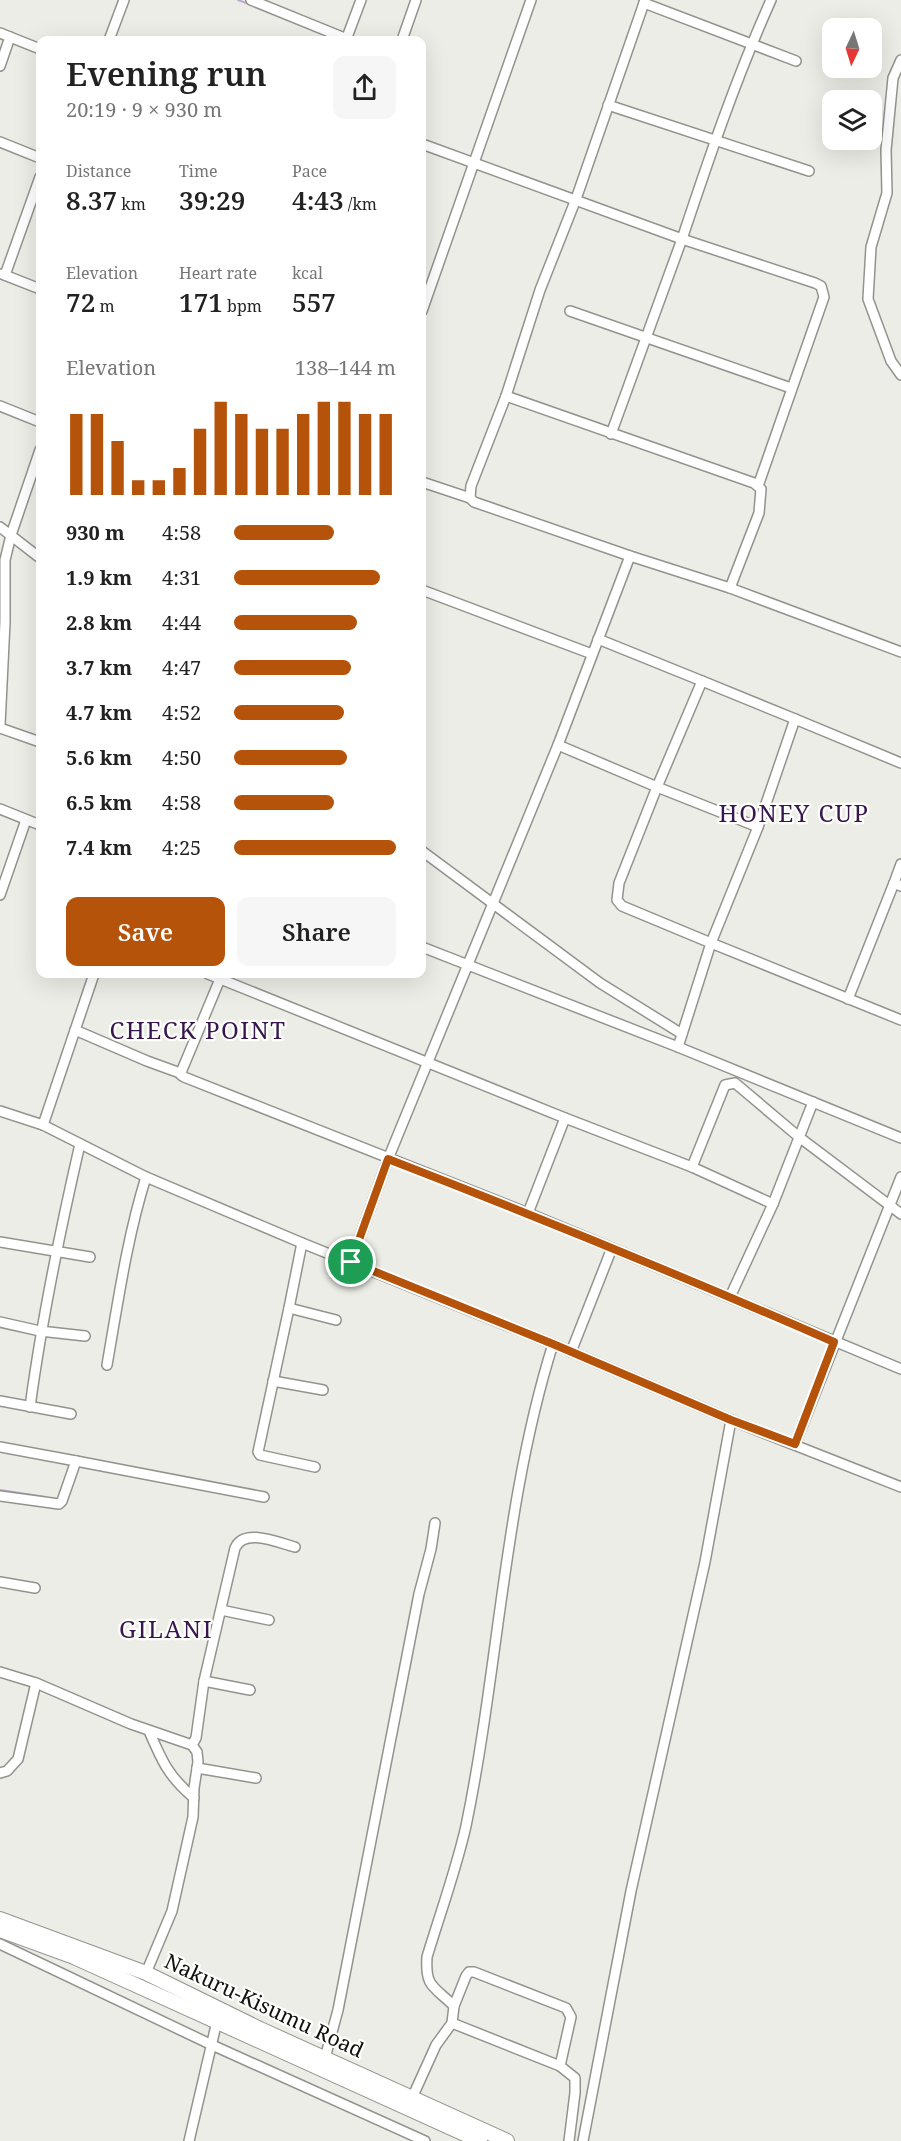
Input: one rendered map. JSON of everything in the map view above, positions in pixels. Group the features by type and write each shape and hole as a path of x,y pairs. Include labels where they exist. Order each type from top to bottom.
{"highway":[{"name":"Nakuru-Kisumu Road","path":"0,1919 146,1973 507,2141"},
{"name":"Nakuru-Kisumu Road","path":"0,1930 74,1957 480,2141"}],"street":[{"path":"110,36 124,0"},
{"path":"251,0 336,36"},
{"path":"348,36 361,0"},
{"path":"403,36 416,0"},
{"path":"426,299 472,162 531,0"},
{"path":"611,434 648,337 715,140 771,0"},
{"path":"470,498 471,486 506,396 540,290 576,200 645,1 796,62"},
{"path":"0,33 36,47"},
{"path":"0,66 10,37"},
{"path":"901,60 893,78 886,150 887,193 871,247 868,299 891,361 901,375"},
{"path":"608,105 809,171"},
{"path":"0,142 36,156"},
{"path":"426,145 682,239 821,286 824,297 758,486"},
{"path":"36,187 3,274 36,287"},
{"path":"570,311 791,388"},
{"path":"506,396 758,486 761,489 759,513 730,588"},
{"path":"0,406 36,420"},
{"path":"36,461 3,559 5,622 0,726 36,740"},
{"path":"426,483 630,556 730,588 901,652"},
{"path":"0,527 36,555"},
{"path":"351,1262 388,1159 558,745 630,556"},
{"path":"426,592 592,654"},
{"path":"598,639 901,762"},
{"path":"702,681 618,883 617,900 629,910 901,1020"},
{"path":"678,1047 711,944 758,827 795,719"},
{"path":"558,745 758,827"},
{"path":"0,809 36,824"},
{"path":"0,895 26,820"},
{"path":"426,854 600,983 682,1034"},
{"path":"848,999 897,885 901,864"},
{"path":"426,949 678,1047 901,1138"},
{"path":"44,1125 93,978"},
{"path":"180,1073 220,979 692,1167 773,1204"},
{"path":"75,1030 180,1073 184,1077 528,1213 901,1369"},
{"path":"692,1167 725,1085 735,1083 799,1137 901,1214"},
{"path":"730,1297 773,1204 813,1102"},
{"path":"0,1111 44,1125 146,1177 302,1243 553,1344 731,1420 901,1487"},
{"path":"528,1213 565,1118"},
{"path":"30,1407 40,1330 55,1251 80,1144"},
{"path":"107,1365 137,1206 146,1177"},
{"path":"795,1444 901,1177"},
{"path":"0,1242 90,1257"},
{"path":"302,1243 258,1452 260,1455 315,1467"},
{"path":"571,1352 612,1248"},
{"path":"290,1308 336,1320"},
{"path":"0,1323 85,1336"},
{"path":"454,2006 432,1988 428,1980 427,1957 465,1827 517,1499 538,1391 553,1344"},
{"path":"273,1381 322,1390"},
{"path":"0,1401 71,1414"},
{"path":"583,2141 631,1891 705,1562 731,1420"},
{"path":"0,1447 264,1497"},
{"path":"0,1496 59,1503 62,1501 76,1461"},
{"path":"325,2058 338,2010 419,1594 431,1549 435,1523"},
{"path":"192,1745 196,1738 204,1681 238,1542 244,1538 255,1537 295,1547"},
{"path":"0,1582 35,1588"},
{"path":"221,1610 269,1620"},
{"path":"0,1672 36,1683 149,1731 192,1745 198,1756 193,1817 172,1911 146,1973"},
{"path":"204,1681 250,1690"},
{"path":"0,1773 7,1771 18,1759 36,1683"},
{"path":"149,1731 168,1772 194,1798"},
{"path":"197,1768 255,1778"},
{"path":"0,1944 212,2045 425,2141"},
{"path":"412,2098 436,2045 452,2023 454,2006 469,1972 566,2008 571,2017 560,2066"},
{"path":"189,2141 217,2021"},
{"path":"452,2023 560,2066 575,2078 569,2141"}],"waterway":[{"path":"238,0 252,5"},
{"path":"0,38 6,41"},
{"path":"0,1490 46,1497"}],"district":[{"name":"HONEY CUP","path":"794,814"},
{"name":"CHECK POINT","path":"198,1031"},
{"name":"GILANI","path":"166,1630"}],"route":[{"path":"388,1159 528,1213 834,1342 795,1444 731,1420 553,1344 351,1262 388,1159"}]}
